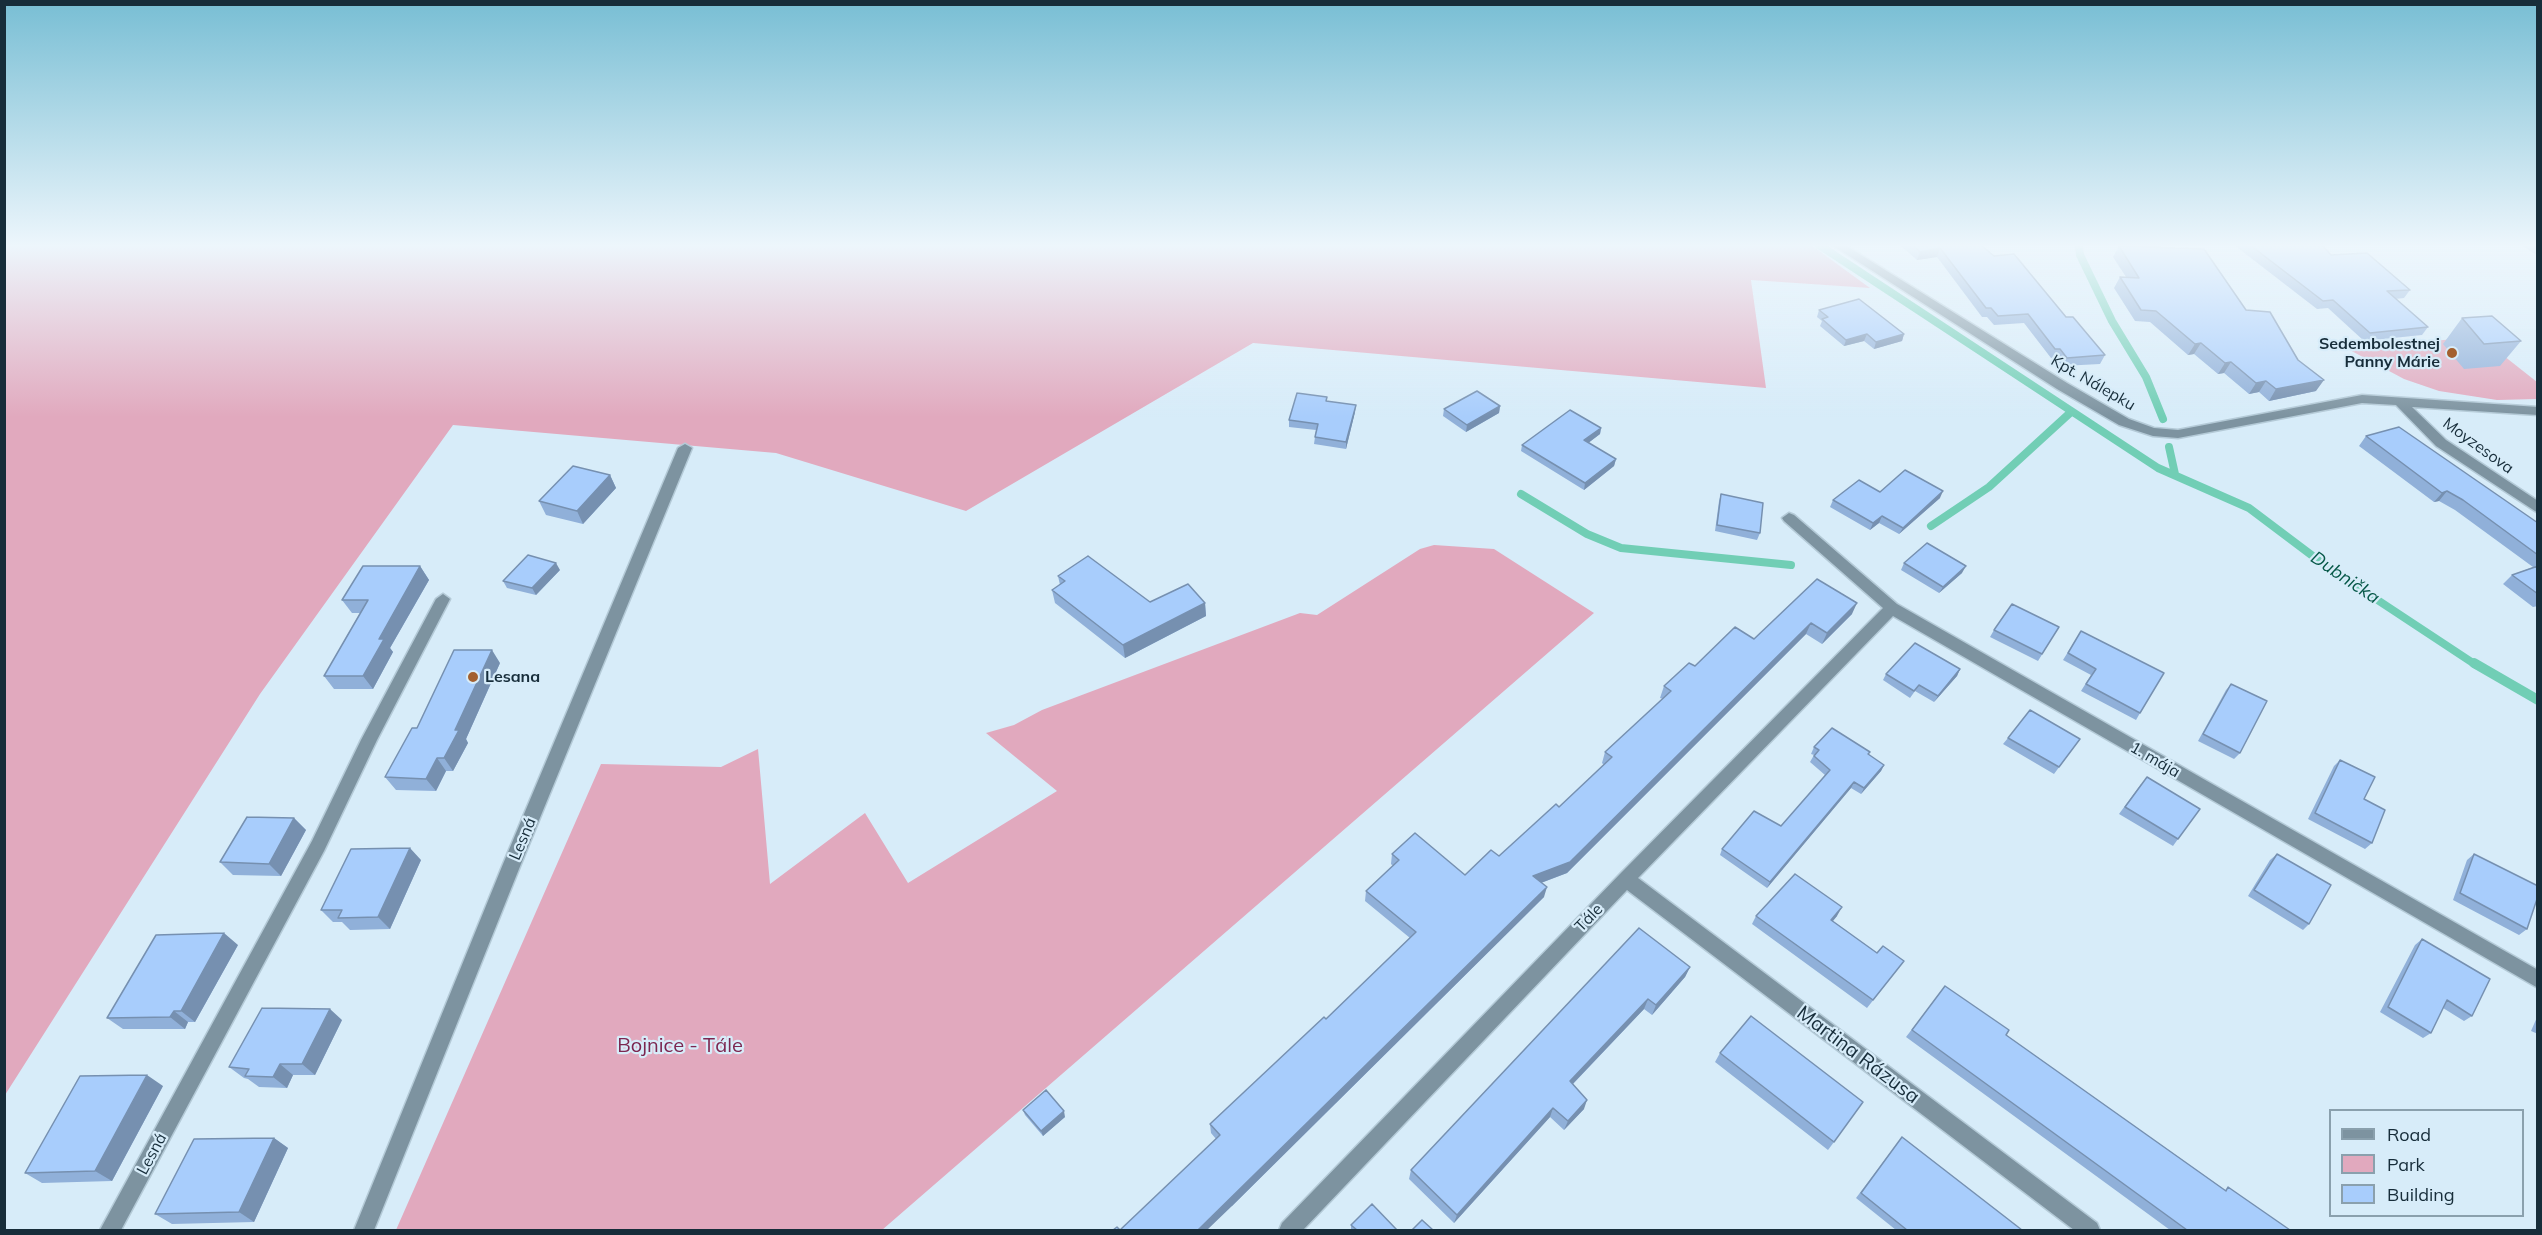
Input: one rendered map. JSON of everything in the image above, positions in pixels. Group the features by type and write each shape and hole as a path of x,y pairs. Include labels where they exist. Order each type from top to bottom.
{"street":[{"name":"Kpt. Nálepku","path":"1930,303 2062,386 2124,422 2153,432 2178,434 2362,399 2399,401"},
{"name":"Moyzesova","path":"2399,401 2538,411"},
{"name":"Moyzesova","path":"2399,401 2441,443 2538,508"},
{"name":"Lesná","path":"364,1230 512,864 685,448"},
{"name":"1. mája","path":"1789,518 1892,608 2538,980"},
{"name":"Lesná","path":"110,1230 318,846 369,740 443,599"},
{"name":"Tále","path":"1289,1230 1626,879 1892,608"},
{"name":"Martina Rázusa","path":"1626,879 2090,1230"}],"green space":[{"path":"5,303 1754,303 1766,388 1253,343 966,511 776,453 453,425 260,694 5,1095"},
{"path":"2480,337 2537,382 2537,399 2497,400 2439,391 2404,379 2346,348"},
{"name":"Bojnice - Tále","path":"1434,545 1494,549 1594,613 882,1230 396,1230 601,764 721,767 758,749 770,884 865,813 908,883 1057,791 986,733 1014,725 1042,710 1300,613 1317,615 1420,549"}],"building":[{"path":"1846,303 1864,303 1904,334 1876,342 1867,334 1846,340 1822,319 1828,317 1819,310"},
{"path":"1982,303 2054,303 2066,317 2073,317 2105,355 2067,358 2060,349 2055,349 2028,314 1998,316 1991,308 1986,308"},
{"path":"2136,303 2241,303 2246,310 2270,312 2298,360 2324,380 2276,389 2266,381 2256,383 2231,362 2225,363 2201,343 2195,344 2156,311 2141,310"},
{"path":"2336,303 2400,303 2428,327 2370,333"},
{"path":"2492,316 2521,341 2484,344 2462,318"},
{"path":"1477,391 1500,406 1467,425 1444,409"},
{"path":"1297,393 1327,397 1326,401 1356,405 1346,442 1315,437 1318,424 1289,420"},
{"path":"1570,410 1601,428 1584,440 1616,459 1585,483 1522,445"},
{"path":"2399,427 2538,523 2538,555 2463,500 2447,491 2442,493 2366,436"},
{"path":"573,466 610,475 577,511 539,501"},
{"path":"1905,470 1943,491 1903,528 1882,516 1873,523 1833,500 1859,480 1880,492"},
{"path":"1721,494 1763,503 1760,533 1717,525"},
{"path":"1927,543 1966,566 1943,587 1904,563"},
{"path":"528,555 556,563 532,588 503,581"},
{"path":"1088,556 1150,602 1188,584 1205,603 1123,645 1052,590 1065,581 1058,576"},
{"path":"363,566 420,566 379,639 384,639 363,676 324,676 368,600 342,600"},
{"path":"2538,566 2538,594 2512,575"},
{"path":"1817,579 1857,603 1827,633 1811,623 1570,862 1533,876 1547,887 1198,1230 1120,1230 1220,1135 1210,1124 1324,1017 1326,1019 1416,932 1366,891 1399,860 1392,854 1415,833 1465,875 1491,850 1499,856 1556,804 1559,807 1612,757 1605,752 1671,691 1664,686 1689,663 1695,666 1735,627 1754,639"},
{"path":"2012,604 2059,627 2042,654 1994,630"},
{"path":"2081,631 2164,673 2140,713 2086,684 2096,669 2068,653"},
{"path":"1915,643 1960,669 1938,696 1919,685 1914,691 1886,674"},
{"path":"454,650 492,650 455,730 459,730 444,758 437,758 426,779 385,777 412,728 417,728"},
{"path":"2231,684 2267,701 2240,753 2203,734"},
{"path":"2030,710 2080,739 2059,767 2008,738"},
{"path":"1832,728 1870,752 1868,754 1884,765 1864,788 1854,782 1770,882 1722,849 1754,811 1781,826 1830,770 1814,756 1819,750 1814,747"},
{"path":"2340,760 2375,777 2364,799 2385,810 2372,843 2315,813"},
{"path":"2147,777 2200,809 2178,839 2125,807"},
{"path":"247,817 294,818 269,864 220,862"},
{"path":"410,848 378,917 338,918 342,910 321,910 351,849"},
{"path":"2277,854 2331,885 2309,924 2254,890"},
{"path":"2474,854 2538,886 2538,896 2527,929 2460,893"},
{"path":"1795,874 1842,907 1831,920 1877,953 1883,946 1904,961 1873,1000 1756,916"},
{"path":"1639,928 1690,967 1656,1005 1648,999 1570,1081 1587,1100 1568,1121 1553,1108 1457,1215 1411,1170"},
{"path":"224,933 181,1011 174,1011 170,1017 107,1018 156,935"},
{"path":"2422,939 2490,979 2472,1016 2447,1000 2431,1033 2388,1007"},
{"path":"1945,986 2009,1030 2006,1035 2226,1191 2228,1187 2290,1230 2187,1230 1912,1030"},
{"path":"262,1008 330,1009 302,1064 280,1064 273,1077 245,1076 249,1069 229,1067"},
{"path":"1751,1016 1863,1102 1834,1142 1720,1053"},
{"path":"147,1075 95,1171 25,1173 80,1076"},
{"path":"1046,1090 1064,1111 1041,1131 1023,1110"},
{"path":"1902,1137 2022,1230 1907,1230 1861,1193"},
{"path":"274,1138 239,1212 155,1214 194,1139"},
{"path":"1372,1204 1397,1230 1357,1230 1351,1225"},
{"path":"1422,1220 1433,1230 1412,1230"}],"waterway":[{"path":"1907,303 2158,468 2249,508 2326,566 2476,665"},
{"name":"Dubnička","path":"2103,303 2146,377 2163,419"},
{"path":"1931,526 1989,487 2071,412"},
{"name":"Dubnička","path":"2169,447 2175,474"},
{"path":"1521,494 1587,534 1621,548 1791,565"},
{"name":"Dubnička","path":"2474,663 2538,700"}],"place":[{"name":"Sedembolestnej Panny Márie","path":"2452,353"},
{"name":"Lesana","path":"473,677"}]}
